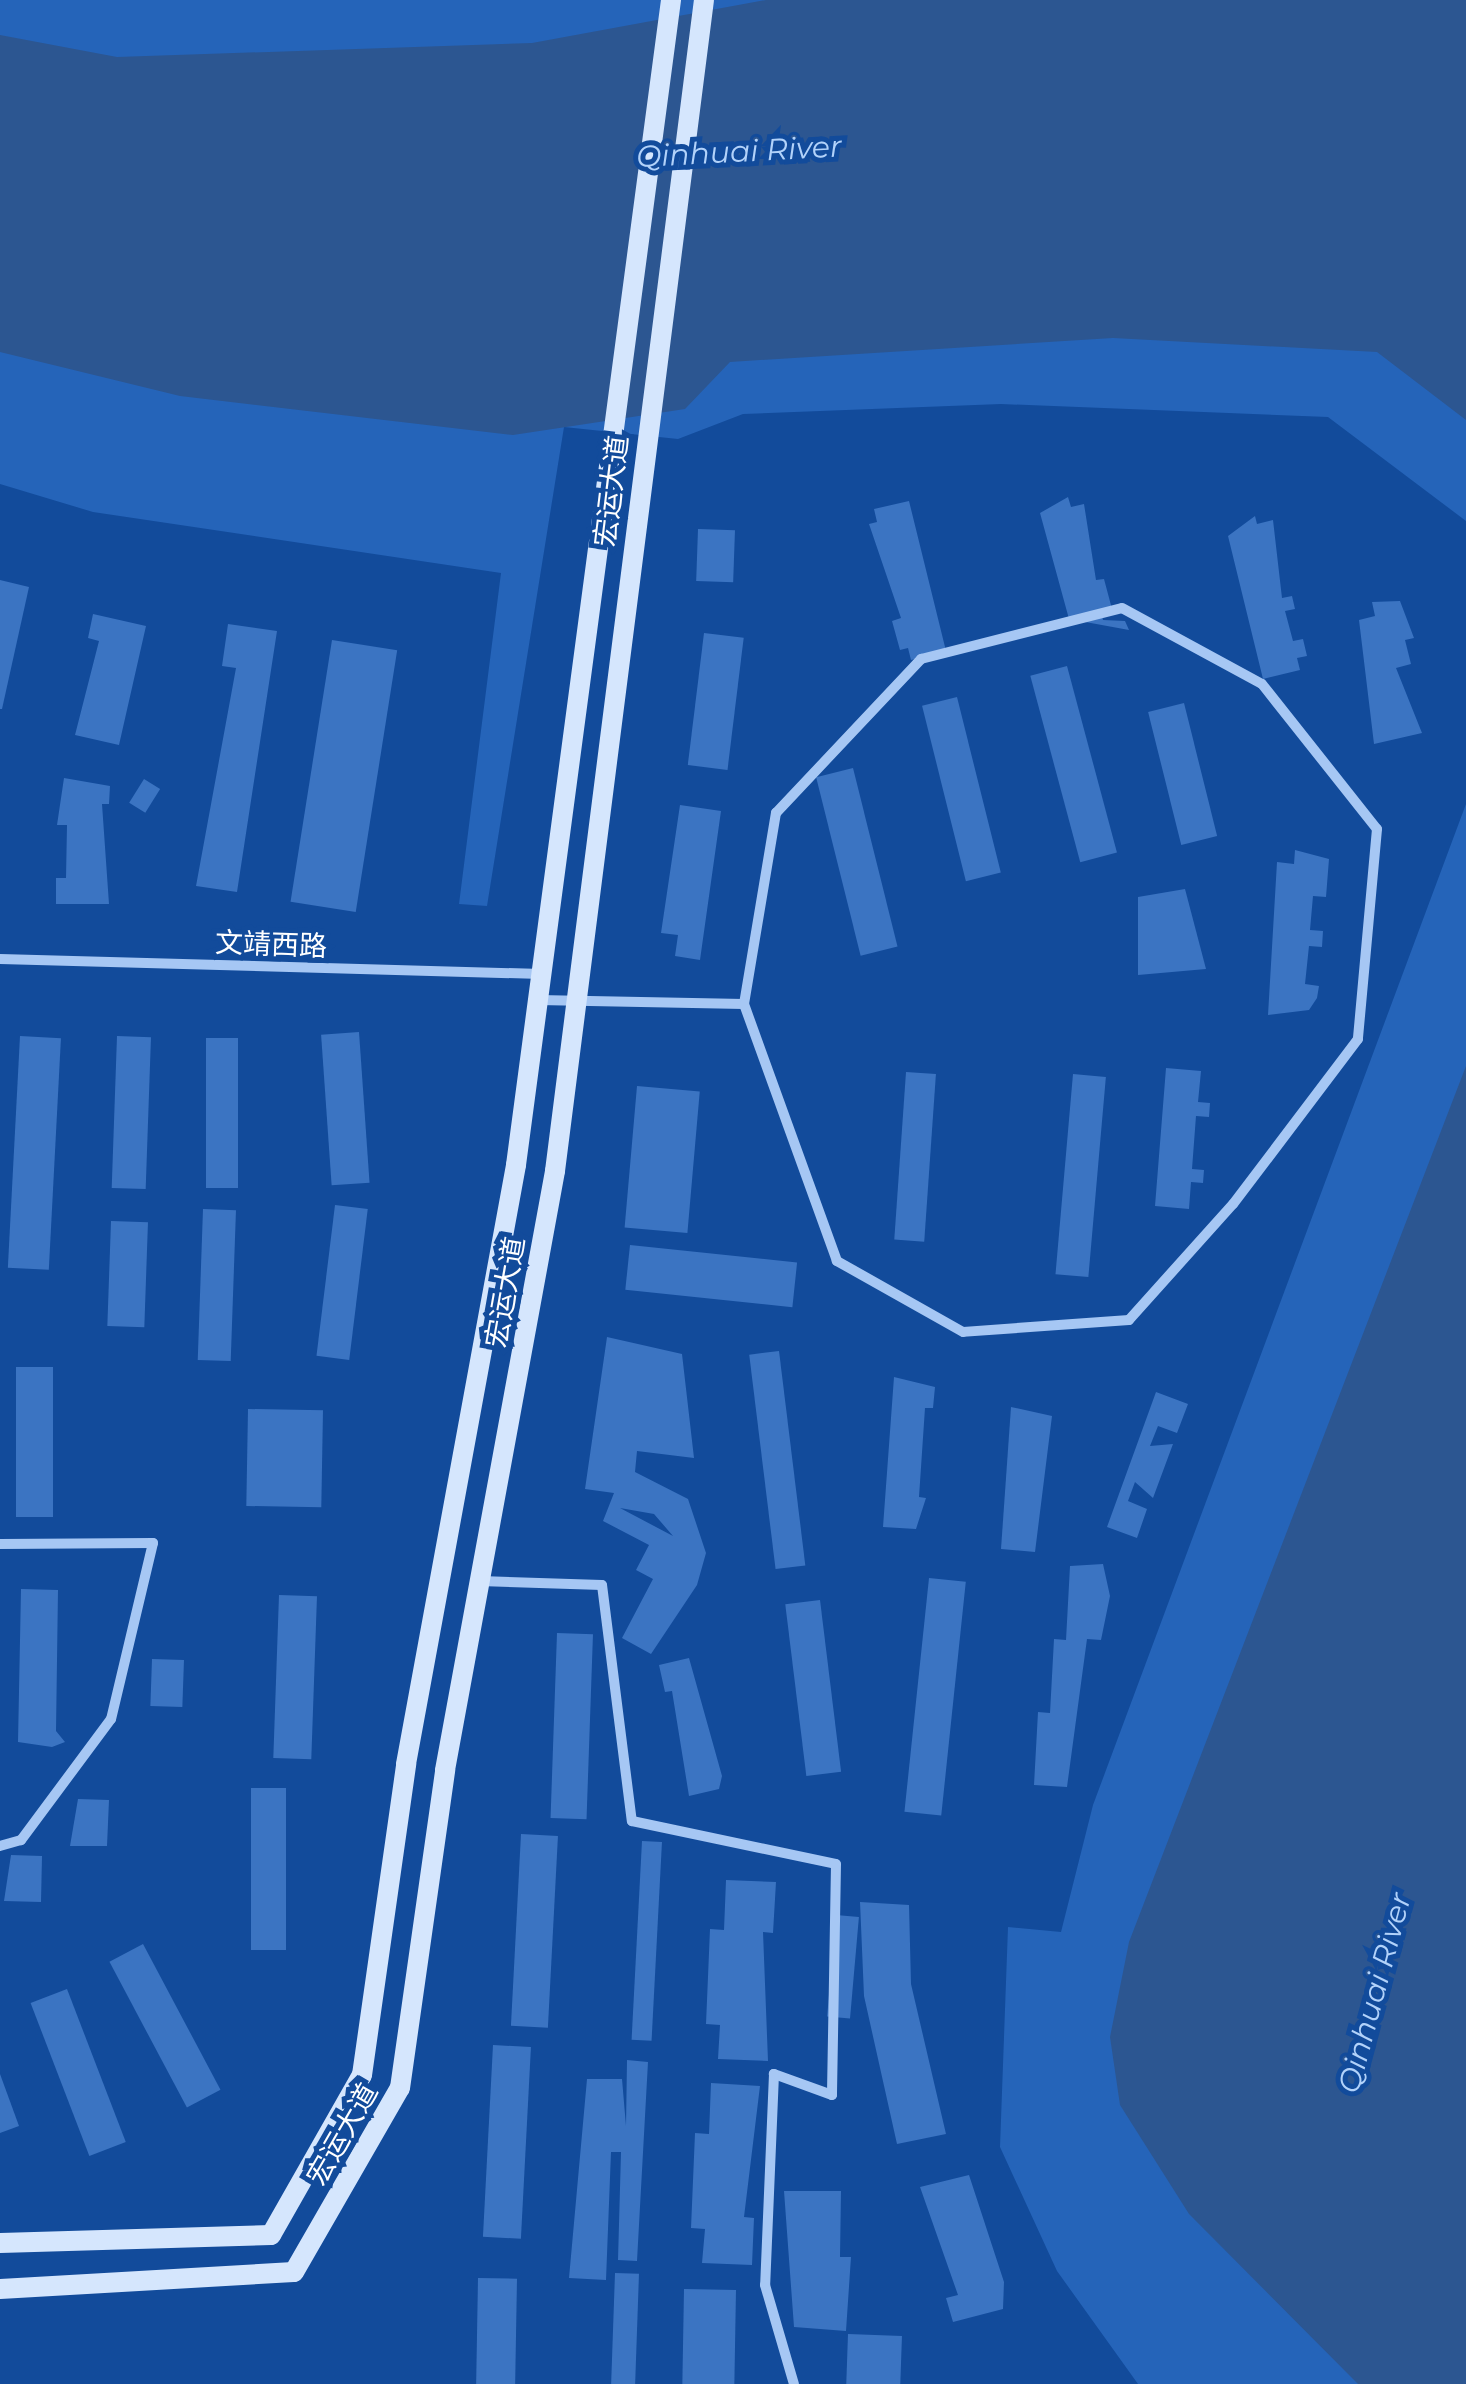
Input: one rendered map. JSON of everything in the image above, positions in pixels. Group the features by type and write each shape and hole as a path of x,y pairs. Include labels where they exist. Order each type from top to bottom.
{"main road":[{"name":"宏运大道","path":"0,2244 270,2234 362,2075 542,974 672,0"},
{"name":"宏运大道","path":"0,2290 294,2272 400,2088 480,1581 555,1171 572,1001 704,0"}],"street":[{"path":"1122,608 1262,684 1376,829 1358,1039 1234,1204 1129,1320 962,1332 837,1261 744,1004 776,813 920,659 1122,608"},
{"name":"文靖西路","path":"0,958 542,974"},
{"path":"538,1000 744,1004"},
{"path":"0,1544 154,1543 111,1719 21,1840 0,1846"},
{"path":"480,1581 602,1586 632,1821 836,1864 832,2095 774,2074 765,2285 794,2384"}],"shaded area":[{"path":"0,0 1466,0 1466,521 1328,417 1001,404 743,414 678,439 564,427 487,906 459,904 501,573 93,512 0,484"},
{"path":"1466,804 1466,2037 1358,2384 1138,2384 1057,2271 1000,2147 1008,1927 1061,1932 1093,1805"}],"water":[{"name":"Qinhuai River","path":"766,0 1466,0 1466,420 1377,352 1113,338 730,362 685,409 513,435 180,396 0,352 0,35 117,57 532,43"},
{"name":"Qinhuai River","path":"1466,1066 1466,2384 1358,2384 1189,2214 1120,2105 1110,2037 1129,1942"}],"building":[{"path":"1068,497 1071,507 1084,504 1096,580 1104,579 1112,609 1101,612 1103,620 1125,621 1129,630 1069,619 1040,513"},
{"path":"909,501 946,651 911,660 908,648 900,650 892,621 901,618 869,524 877,522 874,509"},
{"path":"1255,516 1257,524 1273,520 1282,598 1292,596 1295,609 1285,611 1293,641 1303,639 1307,656 1297,658 1300,670 1263,679 1228,536"},
{"path":"698,529 735,530 733,582 696,581"},
{"path":"0,580 29,587 2,709 0,709"},
{"path":"1400,601 1414,638 1405,640 1411,664 1396,668 1422,733 1374,744 1359,620 1375,616 1372,602"},
{"path":"93,614 146,626 119,745 75,735 99,641 88,638"},
{"path":"228,624 277,631 237,892 196,886 236,668 222,666"},
{"path":"704,633 744,638 727,770 688,765"},
{"path":"332,640 397,650 356,912 291,902"},
{"path":"1067,666 1117,852 1080,862 1030,676"},
{"path":"957,697 1001,873 966,881 922,706"},
{"path":"1184,703 1217,836 1181,845 1148,712"},
{"path":"853,768 898,947 861,956 816,777"},
{"path":"64,778 110,786 109,804 102,804 109,904 56,904 56,878 66,878 67,825 57,825"},
{"path":"144,779 160,789 145,813 129,803"},
{"path":"680,805 721,811 700,960 675,956 678,935 661,933"},
{"path":"1295,850 1329,859 1326,897 1313,896 1310,930 1323,931 1322,947 1309,946 1305,984 1319,986 1309,1010 1268,1015 1277,862 1294,864"},
{"path":"1185,889 1206,969 1138,975 1138,897"},
{"path":"359,1032 370,1183 332,1185 321,1035"},
{"path":"20,1036 61,1038 49,1270 8,1268"},
{"path":"117,1036 151,1037 146,1189 112,1188"},
{"path":"206,1038 238,1038 238,1188 206,1188"},
{"path":"1166,1068 1201,1071 1198,1102 1210,1103 1209,1117 1196,1116 1192,1169 1204,1170 1203,1183 1191,1182 1189,1209 1155,1206"},
{"path":"906,1072 936,1074 924,1242 894,1240"},
{"path":"1073,1074 1106,1077 1088,1277 1055,1274"},
{"path":"637,1086 700,1091 687,1233 625,1227"},
{"path":"335,1205 368,1209 349,1360 316,1356"},
{"path":"203,1209 236,1210 231,1361 198,1360"},
{"path":"111,1221 148,1222 144,1327 107,1326"},
{"path":"630,1245 797,1263 792,1307 625,1290"},
{"path":"607,1337 682,1354 694,1458 637,1451 635,1472 688,1499 706,1553 697,1585 651,1654 622,1638 653,1579 636,1570 649,1545 603,1521 614,1493 585,1489","holes":["620,1508 654,1514 673,1536"]},
{"path":"779,1351 805,1565 776,1569 749,1355"},
{"path":"16,1367 53,1367 53,1517 16,1517"},
{"path":"894,1377 935,1387 933,1408 925,1408 919,1497 926,1498 916,1529 883,1527"},
{"path":"1156,1392 1188,1404 1177,1433 1158,1426 1150,1446 1173,1444 1153,1498 1135,1482 1128,1501 1147,1509 1137,1538 1107,1527"},
{"path":"1011,1407 1052,1416 1035,1552 1001,1549"},
{"path":"248,1409 323,1410 321,1507 246,1506"},
{"path":"1103,1564 1110,1596 1101,1640 1087,1639 1067,1787 1034,1785 1038,1712 1050,1713 1054,1639 1066,1640 1070,1566"},
{"path":"929,1578 966,1582 941,1816 904,1812"},
{"path":"21,1589 58,1590 56,1731 65,1742 52,1747 18,1742"},
{"path":"279,1595 317,1596 311,1759 273,1758"},
{"path":"820,1600 841,1772 806,1776 785,1604"},
{"path":"557,1633 593,1634 587,1819 551,1818"},
{"path":"689,1658 722,1776 719,1789 689,1796 672,1691 665,1692 659,1665"},
{"path":"152,1659 184,1660 182,1707 150,1706"},
{"path":"251,1788 286,1788 286,1950 251,1950"},
{"path":"78,1799 109,1800 107,1846 70,1846"},
{"path":"521,1834 558,1836 548,2028 511,2026"},
{"path":"642,1841 662,1842 652,2041 632,2040"},
{"path":"11,1855 42,1856 41,1902 4,1901"},
{"path":"726,1880 776,1882 773,1933 763,1932 768,2061 718,2059 720,2025 706,2024 710,1929 724,1930"},
{"path":"860,1902 909,1905 911,1984 946,2134 897,2144 864,1996"},
{"path":"836,1915 859,1917 850,2019 827,2017"},
{"path":"143,1944 220,2090 187,2108 109,1962"},
{"path":"67,1989 126,2142 89,2156 31,2003"},
{"path":"493,2045 531,2047 521,2239 483,2237"},
{"path":"627,2060 648,2062 637,2261 618,2260 621,2152 611,2152 606,2280 569,2278 587,2079 622,2079 626,2126"},
{"path":"0,2074 19,2126 0,2133"},
{"path":"711,2083 760,2086 744,2217 754,2218 752,2265 702,2263 705,2229 691,2228 695,2133 709,2134"},
{"path":"969,2175 1004,2282 1003,2309 953,2322 946,2298 958,2295 920,2187"},
{"path":"784,2191 841,2191 840,2257 851,2257 846,2331 794,2327"},
{"path":"615,2273 639,2274 635,2384 611,2384"},
{"path":"478,2278 517,2279 515,2384 476,2384"},
{"path":"684,2289 736,2290 734,2384 682,2384"},
{"path":"848,2334 902,2336 900,2384 846,2384"}]}
